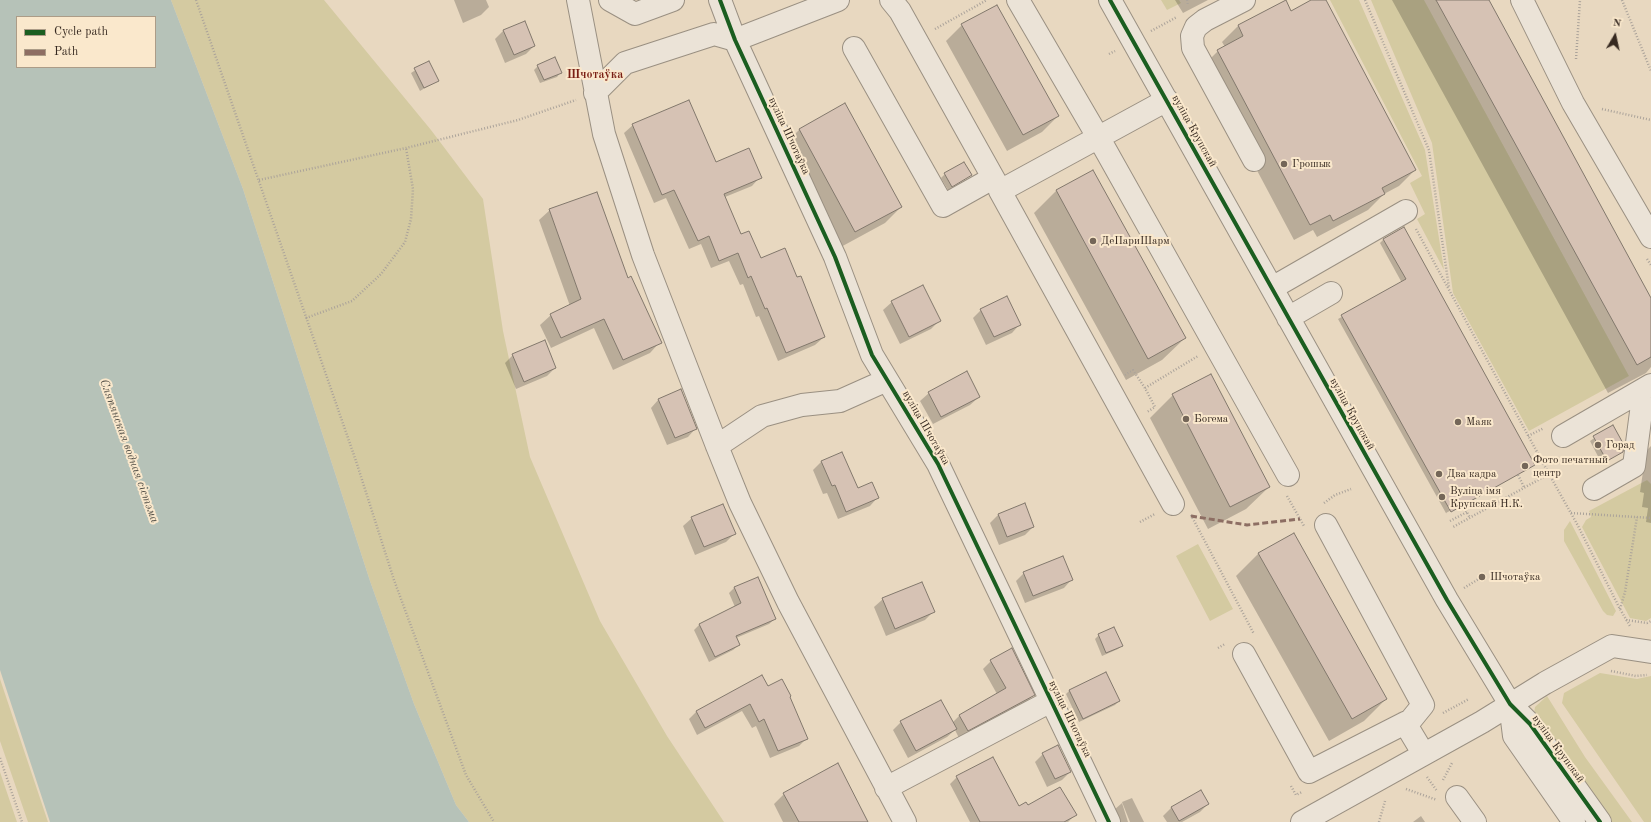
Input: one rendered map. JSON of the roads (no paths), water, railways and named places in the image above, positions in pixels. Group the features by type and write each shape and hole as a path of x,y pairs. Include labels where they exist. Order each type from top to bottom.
{"street":[{"path":"578,0 604,134 643,255 717,446 740,503 784,594 905,822"},
{"path":"610,0 635,14 673,0"},
{"name":"вуліца Шчотаўка","path":"720,0 735,40 835,257 872,356 938,464 1109,822"},
{"path":"595,93 625,63 714,34 735,40 838,0"},
{"path":"891,0 900,11 1181,507"},
{"path":"1018,0 1098,138 1288,475"},
{"name":"вуліца Крупскай","path":"1110,0 1423,559 1510,704 1530,724 1600,822"},
{"path":"1244,0 1205,20 1196,27 1192,36 1193,48 1254,160"},
{"path":"1522,0 1573,103 1651,237"},
{"path":"854,48 943,206 997,184 1098,138 1167,100"},
{"path":"1272,288 1406,211"},
{"path":"1288,318 1331,292"},
{"path":"717,446 762,416 802,405 840,401 888,380"},
{"path":"1563,436 1648,387"},
{"path":"1594,489 1634,466 1648,387"},
{"path":"1250,645 1309,772 1410,720 1423,705 1317,529"},
{"path":"1302,822 1424,763 1510,704 1612,646 1651,652"},
{"path":"886,788 1051,701"},
{"name":"вуліца Крупскай","path":"1510,704 1514,736 1574,822"},
{"path":"1405,722 1424,763"},
{"path":"1447,794 1475,822"}],"water":[{"name":"Сляпянская водная сістэма","path":"0,0 171,0 243,189 370,581 414,704 456,805 469,822 50,822 0,670"}],"place":[{"name":"Грошык","path":"1284,164"},
{"name":"ДеПариШарм","path":"1093,241"},
{"name":"Богема","path":"1186,419"},
{"name":"Маяк","path":"1458,422"},
{"name":"Горад","path":"1598,445"},
{"name":"Фото печатный центр","path":"1525,466"},
{"name":"Два кадра","path":"1439,474"},
{"name":"Вуліца імя Крупскай Н.К.","path":"1442,497"},
{"name":"Шчотаўка","path":"1482,577"}],"district":[{"name":"Шчотаўка","path":"595,75"}]}
